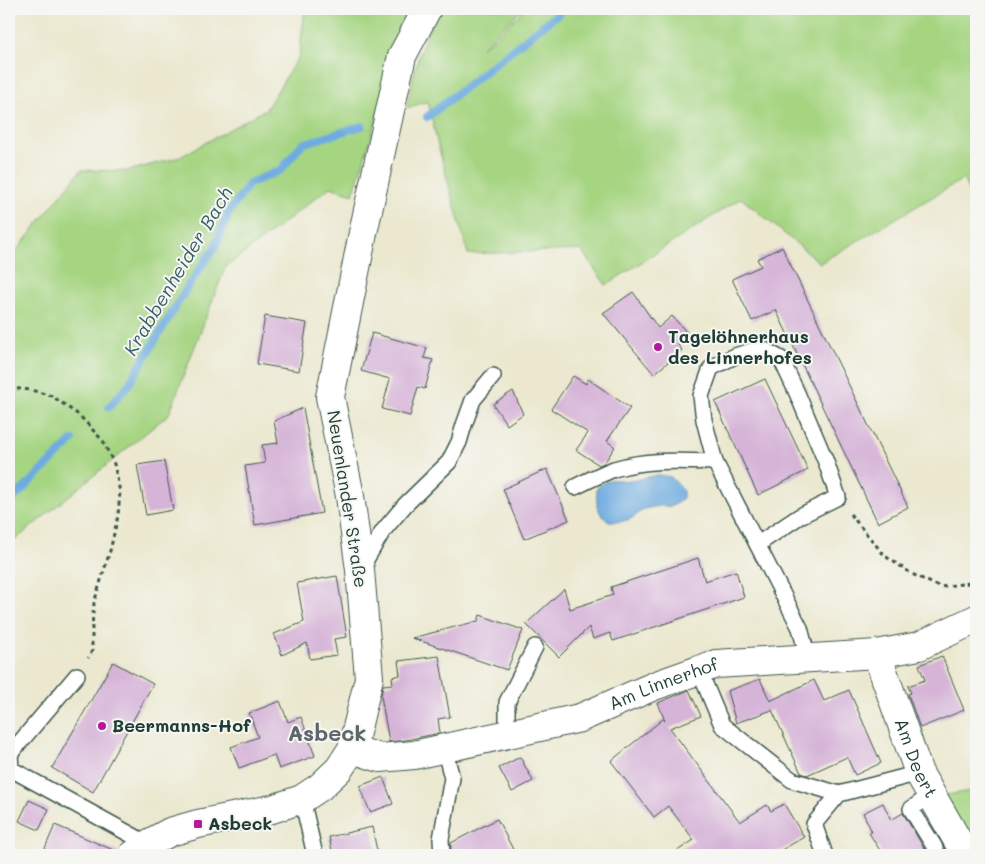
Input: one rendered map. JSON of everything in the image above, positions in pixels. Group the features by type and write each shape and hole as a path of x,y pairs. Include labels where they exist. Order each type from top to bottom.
{"street":[{"name":"Neuenlander Straße","path":"140,849 170,832 272,809 302,799 320,787 339,769 352,749 369,678 360,570 350,496 330,397 363,233 402,56 427,9"},
{"name":"Am Linnerhof","path":"352,749 380,758 414,755 580,718 654,686 716,664 877,654 919,646 976,619"},
{"name":"Am Deert","path":"877,654 925,784 955,853"}],"lane":[{"path":"758,544 800,516 838,497 826,462 797,393 780,360 761,348 735,356 711,368 701,396 704,420 715,462 800,628 808,658"},
{"path":"360,570 383,531 405,505 448,462 459,442 474,400 494,376"},
{"path":"575,487 613,470 640,463 674,461 715,462"},
{"path":"507,734 507,702 534,647"},
{"path":"699,670 722,725 792,780 839,794 925,784"},
{"path":"77,675 10,754 11,769 140,849"},
{"path":"442,855 441,839 452,778 444,748"},
{"path":"825,855 814,824 839,794"},
{"path":"302,799 315,855"}],"path":[{"path":"9,388 31,390 52,396 80,416 103,440 114,464 120,492 118,516 110,551 94,603 92,651 77,675"},
{"path":"838,497 885,556 912,574 940,587 976,582"}],"green space":[{"path":"305,9 412,9 353,194 330,187 225,268 169,414 9,545 9,260 81,170 128,171 180,157 266,109 299,56"},
{"path":"439,9 522,9 481,48 496,37 524,9 976,9 976,206 963,179 820,263 741,198 606,285 581,250 468,254 437,142 428,101 407,108 418,57 427,32"},
{"path":"976,790 976,855 941,796"}],"water":[{"path":"659,475 671,477 683,490 683,498 670,506 644,509 634,517 623,521 615,522 603,517 597,505 597,488 603,483 616,479 629,481"}],"building":[{"path":"782,247 908,507 878,523 776,310 752,321 732,279 761,266 757,259"},
{"path":"633,292 658,328 672,316 689,335 678,345 682,350 654,374 603,313"},
{"path":"265,316 307,323 299,371 257,364"},
{"path":"372,333 427,348 424,358 433,360 425,389 418,387 410,416 382,409 390,379 361,371"},
{"path":"573,376 586,384 588,379 630,408 607,441 615,447 604,463 599,465 576,450 588,433 551,409"},
{"path":"765,379 808,470 758,495 715,402"},
{"path":"513,391 523,414 507,425 493,404"},
{"path":"303,408 322,513 255,525 245,466 265,463 262,445 278,443 274,421"},
{"path":"164,461 173,510 146,515 137,465"},
{"path":"547,469 569,520 524,539 503,489"},
{"path":"698,558 705,581 736,571 744,597 613,641 610,633 593,639 589,627 559,657 526,624 564,589 570,609 613,595 611,587"},
{"path":"337,576 347,637 334,639 337,655 310,659 307,643 282,655 274,634 304,622 297,583"},
{"path":"480,615 523,630 507,670 412,638 478,621"},
{"path":"439,656 450,717 438,719 440,733 389,742 381,696 383,685 393,684 392,677 400,675 398,661"},
{"path":"942,656 964,710 920,728 908,694 911,693 908,686 925,680 919,665"},
{"name":"Beermanns-Hof","path":"113,662 153,684 93,792 52,768"},
{"path":"760,679 770,701 814,680 824,701 849,690 881,763 855,775 847,757 807,775 801,773 772,710 736,723 727,691"},
{"path":"689,690 701,716 670,728 740,822 767,805 771,811 784,804 804,837 773,855 671,855 694,840 668,806 654,817 611,761 663,719 665,721 658,703"},
{"path":"280,701 288,722 301,717 315,756 279,769 274,755 239,768 231,747 258,737 249,713"},
{"path":"520,757 533,781 512,792 499,768"},
{"path":"383,777 393,804 370,812 360,786"},
{"path":"29,800 49,809 39,830 19,821"},
{"path":"883,803 891,820 903,813 928,855 883,855 869,833 872,832 863,813"},
{"path":"497,819 516,855 451,855 451,843"},
{"path":"55,825 118,852 118,855 42,855"},
{"path":"372,827 378,855 333,855 329,837"}],"waterway":[{"name":"Krabbenheider Bach","path":"427,117 564,9"},
{"name":"Krabbenheider Bach","path":"109,407 129,384 188,286 215,247 229,212 250,183 281,170 302,144 362,126"},
{"name":"Krabbenheider Bach","path":"9,503 73,440"}],"place":[{"name":"Tagelöhnerhaus des Linnerhofes","path":"658,347"},
{"name":"Beermanns-Hof","path":"102,726"},
{"name":"Asbeck","path":"198,824"}],"district":[{"name":"Asbeck","path":"327,733"}]}
